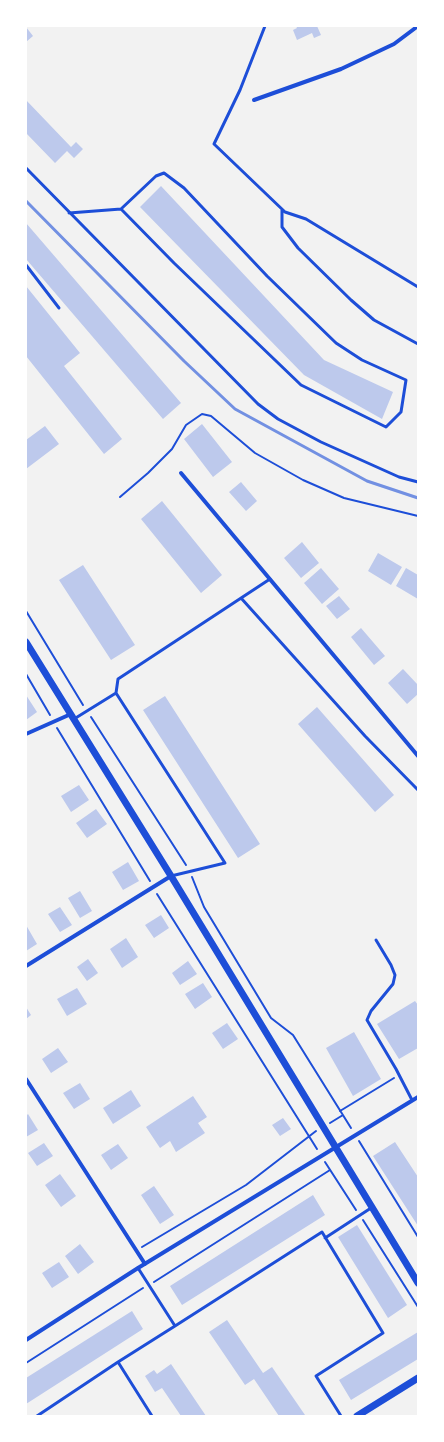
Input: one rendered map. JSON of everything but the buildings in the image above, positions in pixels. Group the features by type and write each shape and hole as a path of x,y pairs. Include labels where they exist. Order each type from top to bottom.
{"street":[{"path":"254,100 341,69 394,44 418,26"},
{"path":"181,473 418,756"},
{"path":"26,642 171,876 371,1208 418,1283"},
{"path":"26,734 73,716"},
{"path":"26,966 171,876"},
{"path":"26,1079 145,1264"},
{"path":"26,1340 138,1268 355,1134 418,1097"},
{"path":"357,1416 418,1378"}],"lane":[{"path":"265,26 240,90 214,144 282,210 306,219 418,287"},
{"path":"26,168 258,404 278,418 321,442 399,477 418,482"},
{"path":"69,213 121,209 156,176 164,173 184,188 268,276 336,343 362,360 406,380 401,412 386,427 301,385 174,263 121,209"},
{"path":"282,210 282,227 308,259 374,320 418,344"},
{"path":"26,265 59,308"},
{"path":"171,876 225,863 116,693 118,679 270,579"},
{"path":"241,598 365,736 418,790"},
{"path":"73,716 87,711 116,693"},
{"path":"376,940 391,965 394,975 392,984 371,1011 367,1020 412,1100"},
{"path":"325,1238 371,1208"},
{"path":"37,1416 118,1362 322,1232 383,1333 316,1376 341,1416"},
{"path":"138,1268 175,1326"},
{"path":"118,1362 152,1416"}],"path":[{"path":"120,497 148,473 172,449 186,425 202,414 210,416 255,453 303,480 344,498 418,516"},
{"path":"26,611 87,711 190,872 204,907 271,1018 293,1036 418,1237"},
{"path":"26,674 153,887 308,1136 418,1307"},
{"path":"340,1111 399,1075"},
{"path":"136,1250 246,1186 308,1136 343,1115"},
{"path":"26,1363 330,1170"}],"railway":[{"path":"26,201 184,361 235,409 367,481 418,498"}]}
